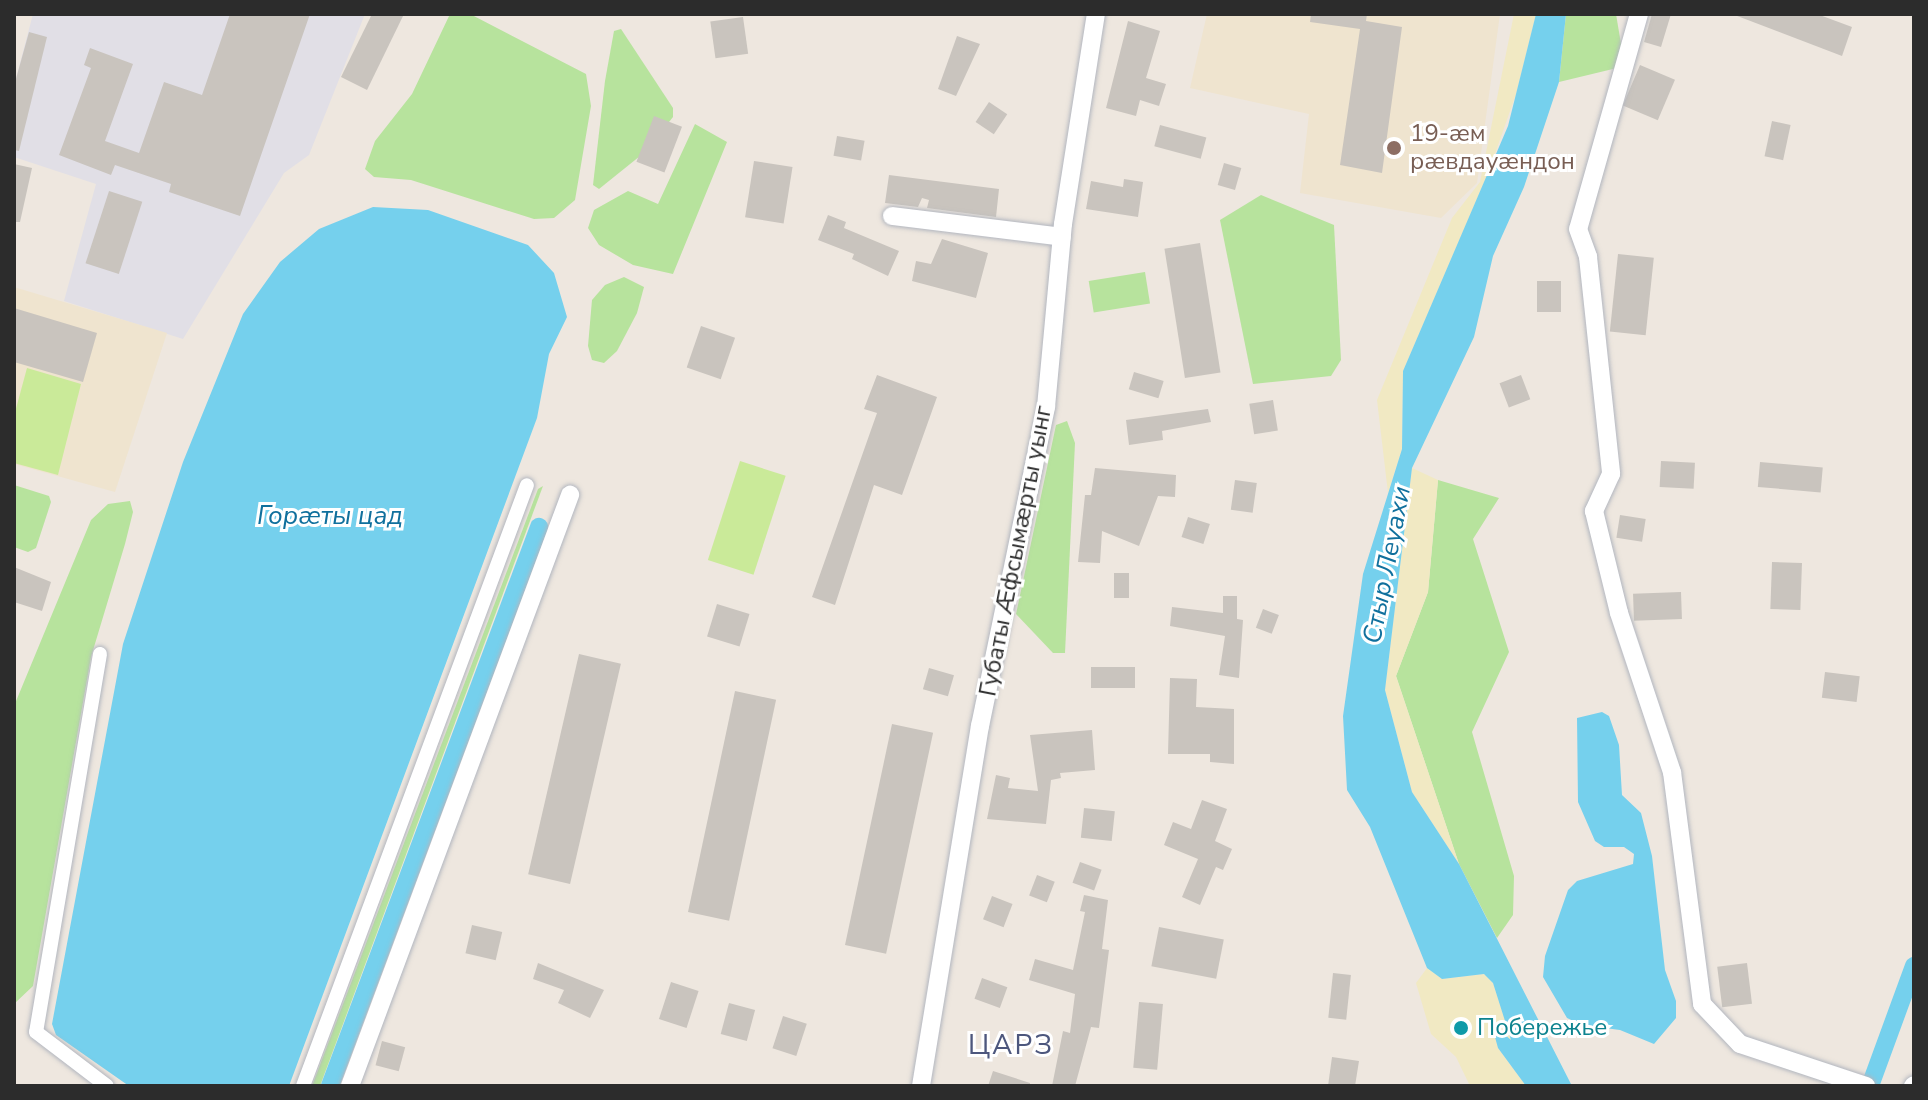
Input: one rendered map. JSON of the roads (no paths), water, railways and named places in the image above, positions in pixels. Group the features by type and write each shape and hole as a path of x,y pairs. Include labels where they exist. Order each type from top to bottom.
{"street":[{"name":"Губаты Æфсымæрты уынг","path":"921,1086 980,726 1046,407 1062,237 1096,14"},
{"path":"1639,14 1578,229 1588,257 1611,474 1594,511 1619,613 1672,772 1702,1004 1740,1044 1866,1086"},
{"path":"892,216 1062,237"},
{"path":"303,1086 527,485"},
{"path":"350,1086 570,495"},
{"path":"100,654 36,1032 107,1086"}],"water":[{"name":"Стыр Леуахи","path":"1536,14 1566,14 1559,82 1524,187 1493,256 1474,337 1412,468 1385,690 1412,792 1459,864 1572,1086 1526,1086 1498,1048 1491,1023 1511,1040 1493,983 1484,974 1442,979 1427,968 1370,827 1347,790 1343,716 1363,574 1402,449 1403,371 1508,126"},
{"name":"Горӕты цад","path":"373,207 428,210 528,245 554,273 567,317 549,354 537,418 289,1086 129,1086 56,1035 52,1024 123,644 183,462 243,314 280,262 319,229"},
{"path":"1602,712 1609,716 1619,745 1622,795 1641,813 1652,856 1665,970 1676,1001 1676,1018 1654,1044 1620,1030 1582,1025 1567,1018 1543,977 1545,956 1568,890 1577,881 1633,864 1634,854 1624,847 1604,847 1595,841 1578,802 1577,718"}],"waterway":[{"path":"330,1086 539,527"},
{"path":"1870,1086 1914,966"}],"place":[{"name":"19-æм рӕвдауӕндон","path":"1394,148"},
{"name":"Побережье","path":"1461,1028"}],"district":[{"name":"ЦАРЗ","path":"1011,1045"}]}
